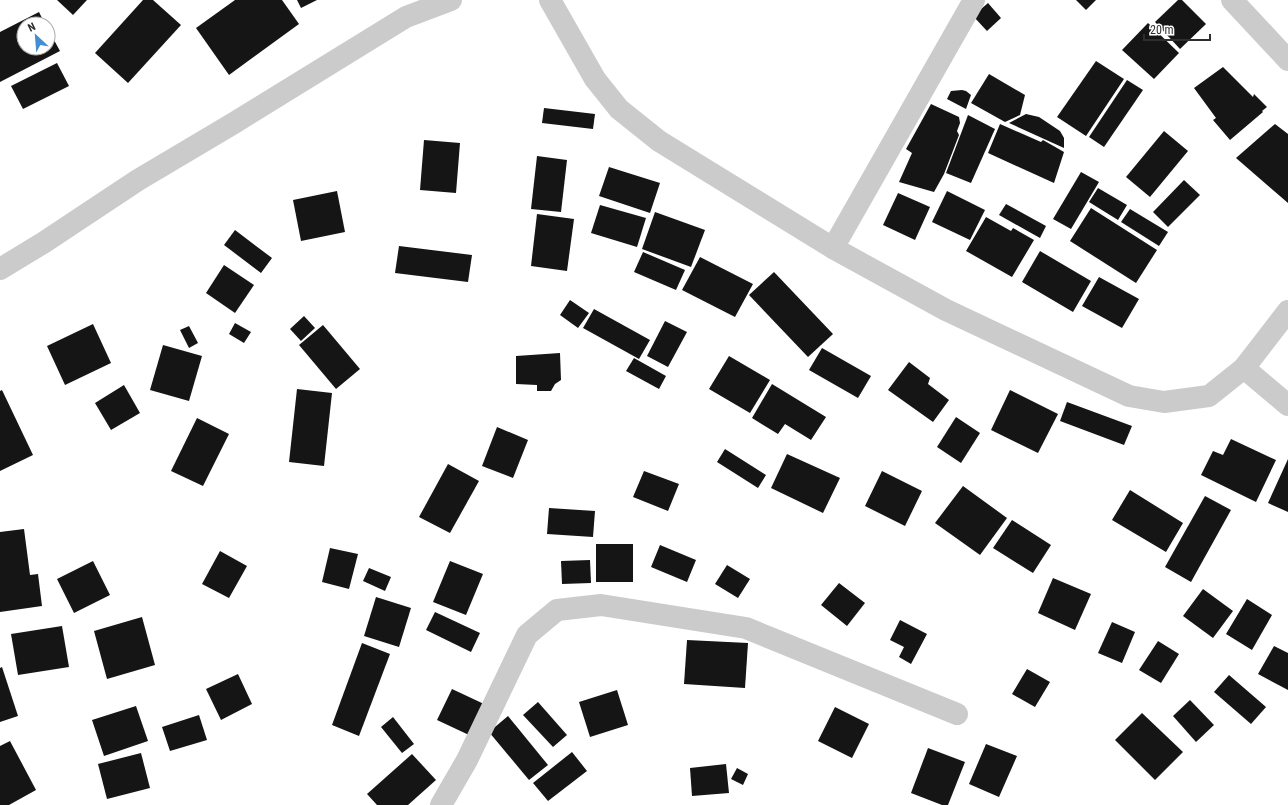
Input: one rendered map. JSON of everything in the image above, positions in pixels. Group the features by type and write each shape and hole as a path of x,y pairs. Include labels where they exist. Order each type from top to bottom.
{"street":[{"path":"0,269 43,243 138,180 406,17 451,0"},
{"path":"550,0 595,79 619,109 659,141 833,248 946,310 1129,396 1164,402 1209,396 1244,368 1288,311"},
{"path":"833,248 974,0"},
{"path":"1232,0 1288,60"},
{"path":"1244,368 1288,405"},
{"path":"440,805 467,760 527,635 557,610 601,605 746,628 957,714"}],"building":[{"path":"57,0 87,0 73,15"},
{"path":"143,0 153,0 181,25 128,83 95,53"},
{"path":"235,0 282,0 299,24 229,75 196,28"},
{"path":"297,0 317,0 301,8"},
{"path":"1076,0 1096,0 1086,10"},
{"path":"1178,0 1182,0 1206,24 1180,49 1155,22"},
{"path":"988,3 1001,18 987,31 973,16"},
{"path":"39,12 41,16 31,16"},
{"path":"1148,23 1179,53 1154,79 1122,50"},
{"path":"16,24 16,56 50,56 0,82 0,32"},
{"path":"56,44 60,51 56,53"},
{"path":"1096,61 1124,79 1086,136 1057,117"},
{"path":"57,63 69,86 23,109 11,86"},
{"path":"1223,67 1253,97 1254,94 1267,107 1230,140 1213,120 1216,118 1194,88"},
{"path":"989,74 1025,95 1020,115 1005,122 971,103"},
{"path":"1127,80 1143,90 1104,147 1089,137"},
{"path":"962,90 971,95 966,109 947,99 951,91"},
{"path":"931,104 959,117 960,123 957,131 959,135 944,174 934,192 899,182 912,153 906,149"},
{"path":"544,108 595,114 593,129 542,123"},
{"path":"1026,114 1039,117 1060,131 1064,138 1064,148 1009,123"},
{"path":"968,115 995,129 971,183 946,173"},
{"path":"1000,124 1041,142 1043,140 1064,152 1054,183 988,153"},
{"path":"1275,124 1288,134 1288,203 1236,158"},
{"path":"1164,131 1188,151 1150,197 1126,177"},
{"path":"424,140 460,143 456,193 420,190"},
{"path":"537,156 567,160 561,212 531,209"},
{"path":"609,167 660,183 650,213 599,196"},
{"path":"1081,172 1099,182 1071,229 1053,219"},
{"path":"1184,180 1200,195 1168,227 1153,212"},
{"path":"1098,188 1127,205 1118,220 1089,202"},
{"path":"337,191 345,232 301,241 293,200"},
{"path":"947,191 985,210 970,240 932,222"},
{"path":"898,193 930,207 915,240 883,225"},
{"path":"1006,204 1046,226 1040,238 999,215"},
{"path":"600,205 646,218 637,247 591,233"},
{"path":"1091,208 1157,250 1136,283 1070,241"},
{"path":"1130,209 1168,232 1159,246 1121,222"},
{"path":"655,212 705,230 691,267 642,249"},
{"path":"537,214 574,219 567,271 531,266"},
{"path":"986,217 1011,231 1013,228 1034,240 1012,277 966,251"},
{"path":"235,230 272,258 261,273 224,245"},
{"path":"399,246 472,255 468,282 395,273"},
{"path":"1040,251 1091,281 1073,312 1022,282"},
{"path":"643,252 685,270 676,290 634,272"},
{"path":"700,257 753,284 735,317 682,290"},
{"path":"224,265 254,285 235,313 206,293"},
{"path":"774,272 833,334 808,357 749,295"},
{"path":"1099,277 1139,299 1122,328 1082,306"},
{"path":"570,300 589,313 578,328 560,315"},
{"path":"594,309 650,340 639,359 583,328"},
{"path":"304,316 315,328 301,341 290,329"},
{"path":"665,321 687,332 668,367 647,356"},
{"path":"235,323 251,332 244,343 229,334"},
{"path":"93,324 111,363 65,385 47,346"},
{"path":"323,325 360,369 336,389 299,345"},
{"path":"189,326 198,343 189,348 180,330"},
{"path":"163,345 202,356 189,401 150,390"},
{"path":"822,348 871,376 858,398 809,370"},
{"path":"560,353 561,380 555,384 551,391 537,391 537,385 516,384 516,356"},
{"path":"729,356 770,380 750,413 709,389"},
{"path":"634,358 666,376 659,389 626,371"},
{"path":"909,362 930,378 928,384 949,400 933,422 888,390"},
{"path":"772,384 826,417 811,440 785,424 778,434 752,418"},
{"path":"124,385 140,413 111,430 95,403"},
{"path":"297,389 332,393 324,466 289,462"},
{"path":"2,390 33,455 0,471 0,391"},
{"path":"1010,390 1058,414 1038,453 991,430"},
{"path":"1067,402 1132,426 1124,445 1060,421"},
{"path":"956,417 980,433 961,463 937,447"},
{"path":"197,418 229,434 203,486 171,471"},
{"path":"497,427 528,440 513,478 482,466"},
{"path":"1231,439 1276,460 1256,502 1201,475 1213,451 1223,455"},
{"path":"725,449 766,475 758,488 717,462"},
{"path":"787,454 840,478 823,513 771,488"},
{"path":"1288,459 1288,512 1268,503"},
{"path":"448,464 479,481 450,533 419,517"},
{"path":"644,471 679,484 668,511 633,497"},
{"path":"882,471 922,491 905,526 865,506"},
{"path":"963,486 1007,518 980,555 935,523"},
{"path":"1130,490 1183,523 1166,552 1112,520"},
{"path":"1205,496 1231,510 1191,582 1165,567"},
{"path":"549,508 595,511 593,537 547,534"},
{"path":"1012,520 1051,545 1033,573 993,548"},
{"path":"24,529 30,575 38,574 42,606 0,612 0,532"},
{"path":"596,544 633,544 633,582 596,582"},
{"path":"660,545 696,560 687,582 651,567"},
{"path":"330,548 358,554 349,589 322,582"},
{"path":"220,551 247,566 229,598 202,584"},
{"path":"590,560 591,583 562,584 561,561"},
{"path":"93,561 110,595 74,613 57,579"},
{"path":"450,561 483,574 466,615 433,602"},
{"path":"727,565 750,579 738,598 715,584"},
{"path":"369,568 391,577 385,591 363,581"},
{"path":"1053,578 1091,594 1075,630 1038,613"},
{"path":"839,583 865,603 847,626 821,605"},
{"path":"1203,589 1233,611 1213,638 1183,616"},
{"path":"376,597 411,608 399,647 364,636"},
{"path":"1247,599 1272,615 1252,650 1226,634"},
{"path":"435,612 480,633 471,652 426,630"},
{"path":"142,617 155,665 107,679 94,631"},
{"path":"900,620 927,634 911,664 899,657 904,647 890,640"},
{"path":"1112,622 1135,632 1122,663 1098,653"},
{"path":"62,626 69,667 18,675 11,634"},
{"path":"687,640 748,643 745,688 684,684"},
{"path":"1158,641 1179,654 1161,683 1139,670"},
{"path":"362,643 390,654 359,736 332,725"},
{"path":"1274,646 1288,653 1288,690 1258,674"},
{"path":"2,667 18,716 0,722 0,668"},
{"path":"1027,669 1050,682 1035,707 1012,694"},
{"path":"238,674 252,704 221,720 206,689"},
{"path":"1229,675 1266,707 1251,724 1214,692"},
{"path":"452,689 484,704 469,735 437,720"},
{"path":"617,690 628,725 590,737 579,702"},
{"path":"1190,700 1214,725 1196,742 1173,716"},
{"path":"538,702 567,735 553,747 523,715"},
{"path":"136,706 148,741 104,756 92,720"},
{"path":"835,707 869,724 852,758 818,741"},
{"path":"1142,713 1183,752 1155,780 1115,740"},
{"path":"199,715 207,740 170,751 162,727"},
{"path":"508,716 548,765 529,780 489,732"},
{"path":"393,717 414,744 402,753 381,727"},
{"path":"10,741 36,790 9,805 0,805 0,746"},
{"path":"986,744 1017,756 999,797 969,784"},
{"path":"928,748 965,762 948,805 942,805 911,793"},
{"path":"572,752 587,771 548,801 533,783"},
{"path":"141,753 150,788 107,799 98,764"},
{"path":"412,754 436,780 408,805 377,805 367,794"},
{"path":"726,764 729,793 692,796 690,768"},
{"path":"737,768 748,774 743,785 731,779"}]}
